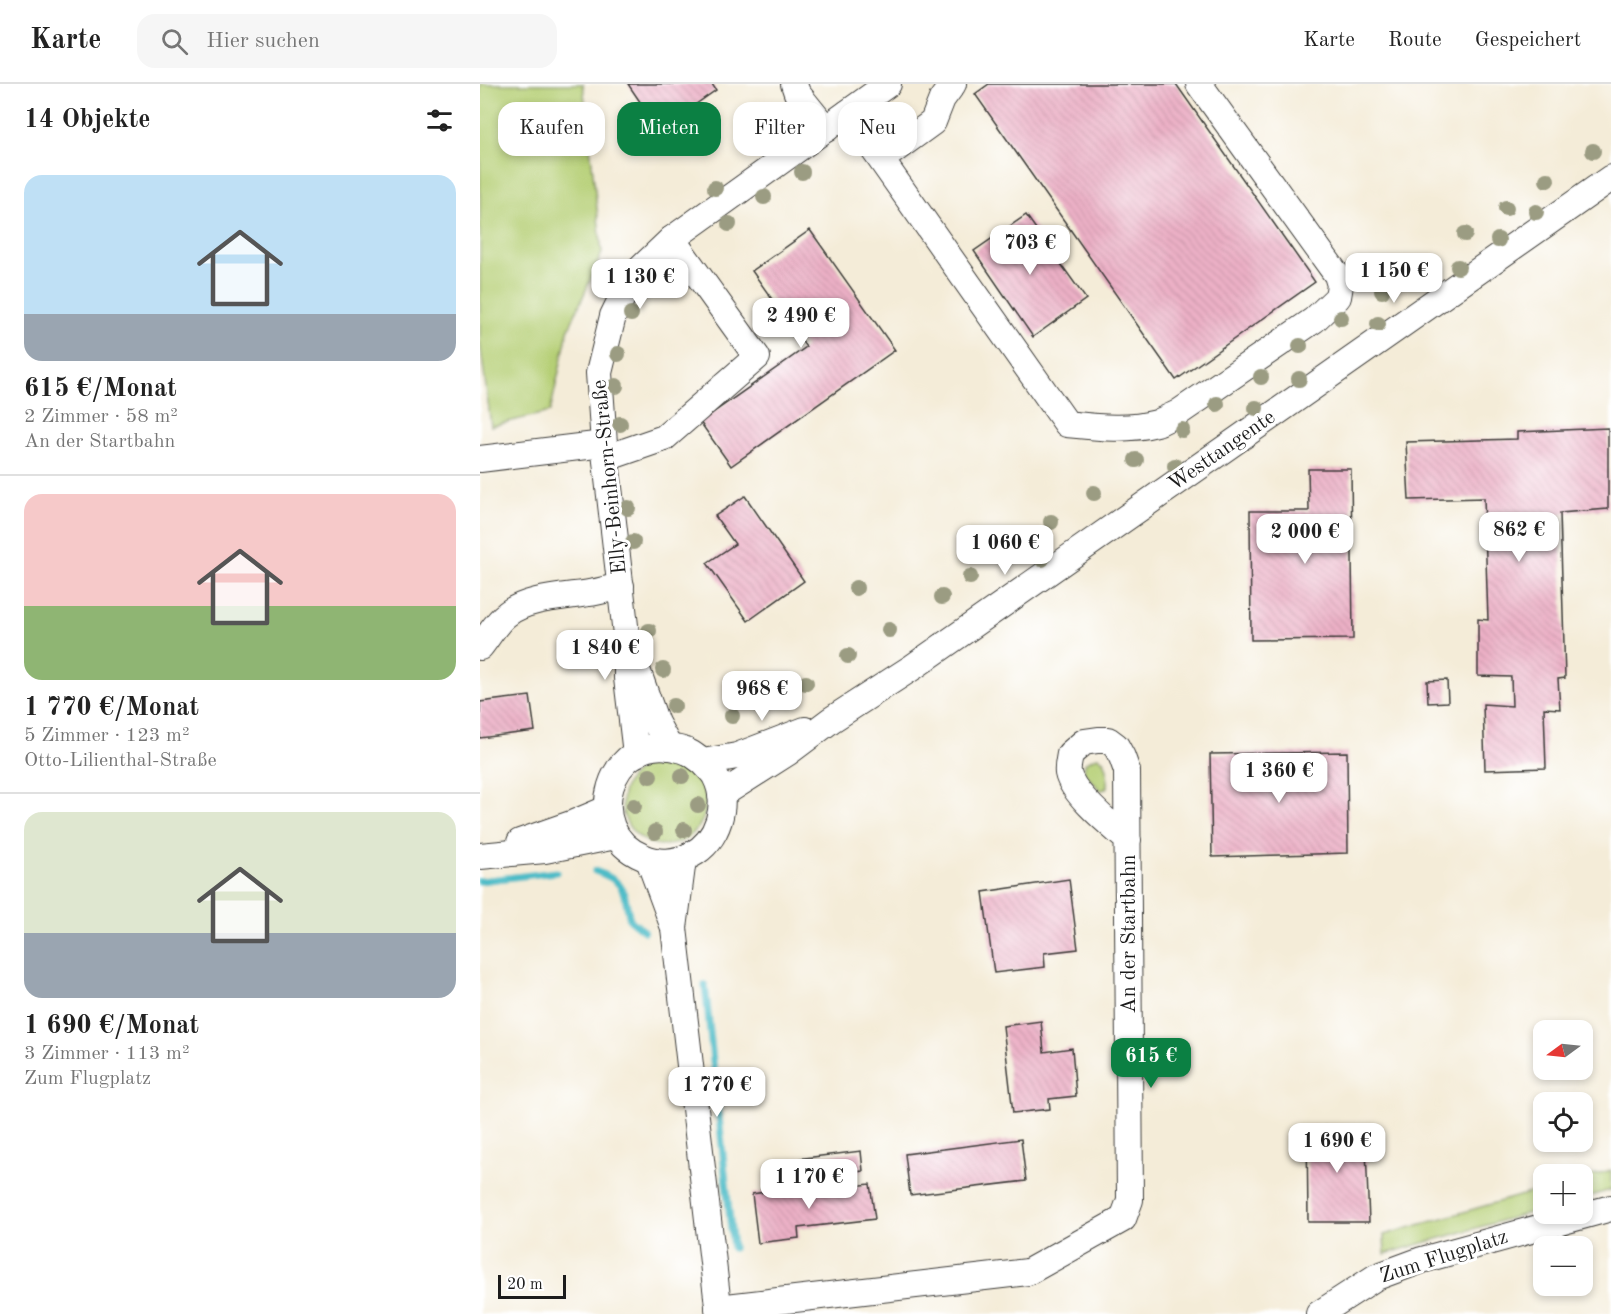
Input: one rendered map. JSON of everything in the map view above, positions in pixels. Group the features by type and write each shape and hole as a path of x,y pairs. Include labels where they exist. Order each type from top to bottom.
{"street":[{"path":"794,84 797,93 804,102"},
{"name":"Elly-Beinhorn-Straße","path":"863,102 888,84"},
{"path":"882,159 933,122 942,99 953,84"},
{"path":"880,156 1067,424 1111,428 1157,422 1178,413 1314,320 1338,297 1340,285 1337,275 1199,84"},
{"name":"Elly-Beinhorn-Straße","path":"826,129 838,120"},
{"name":"Elly-Beinhorn-Straße","path":"636,754 599,373 613,316 632,277 672,239 788,156"},
{"name":"Westtangente","path":"721,795 923,661 1611,178"},
{"path":"480,459 605,451 664,438 758,357 672,239"},
{"path":"480,647 498,622 519,606 621,586"},
{"name":"Elly-Beinhorn-Straße","path":"627,643 656,723 669,747"},
{"name":"Westtangente","path":"703,762 737,756 831,720"},
{"path":"658,747 669,747 687,752 703,762 715,777 721,795 722,811 709,841 697,852 682,859 666,862 649,860 625,847 616,836 607,809 608,793 614,777 623,764 636,754 658,747"},
{"path":"481,856 607,809"},
{"path":"481,856 545,850 616,836"},
{"name":"An der Startbahn","path":"718,1311 1028,1272 1123,1219 1130,1200 1128,840"},
{"path":"682,859 674,928 718,1311"},
{"path":"649,860 674,928"},
{"name":"Zum Flugplatz","path":"1319,1314 1376,1277 1422,1260 1611,1208"}],"green space":[{"path":"480,84 583,84 585,102 498,102 498,156 591,156 602,253 568,331 550,412 491,426 480,342"},
{"path":"1098,757 1107,770 1107,787 1103,790 1100,790 1084,772 1085,763"},
{"path":"664,761 680,764 694,773 703,787 706,803 703,819 694,833 680,842 664,845 648,842 634,833 625,819 622,803 625,787 634,773 648,764"},
{"path":"1611,1170 1611,1190 1593,1195 1593,1175"},
{"path":"1533,1192 1533,1212 1385,1254 1384,1235"}],"building":[{"path":"628,84 712,84 716,90 699,102 640,102"},
{"path":"989,84 1176,84 1315,282 1176,380 975,94"},
{"path":"1026,215 1086,299 1033,337 974,251"},
{"path":"810,230 895,350 731,466 700,422 806,347 752,271"},
{"path":"1608,428 1608,509 1560,513 1565,678 1558,679 1560,709 1544,708 1546,768 1485,770 1483,704 1512,706 1511,677 1478,676 1478,619 1488,620 1484,498 1409,500 1406,442 1517,439 1517,432"},
{"path":"1308,469 1351,469 1353,639 1251,640 1250,511 1309,511"},
{"path":"745,496 804,581 748,621 707,563 735,544 715,516"},
{"path":"1447,680 1448,702 1428,703 1427,681"},
{"path":"530,696 535,731 480,738 480,702"},
{"path":"1347,752 1348,853 1212,857 1210,754"},
{"path":"1069,879 1078,949 1044,953 1045,967 994,973 983,892"},
{"path":"1041,1021 1044,1052 1072,1048 1076,1096 1049,1099 1050,1109 1013,1113 1003,1026"},
{"path":"1365,1125 1369,1222 1308,1222 1307,1126"},
{"path":"1021,1139 1026,1181 910,1195 905,1154"},
{"path":"861,1151 863,1171 792,1180 789,1160"},
{"path":"870,1184 875,1219 798,1228 799,1238 758,1243 752,1194 793,1188 794,1193"}],"waterway":[{"path":"595,871 613,879 618,884 622,889 630,920 644,931"},
{"path":"480,881 556,872"},
{"path":"705,985 733,1248"}]}
